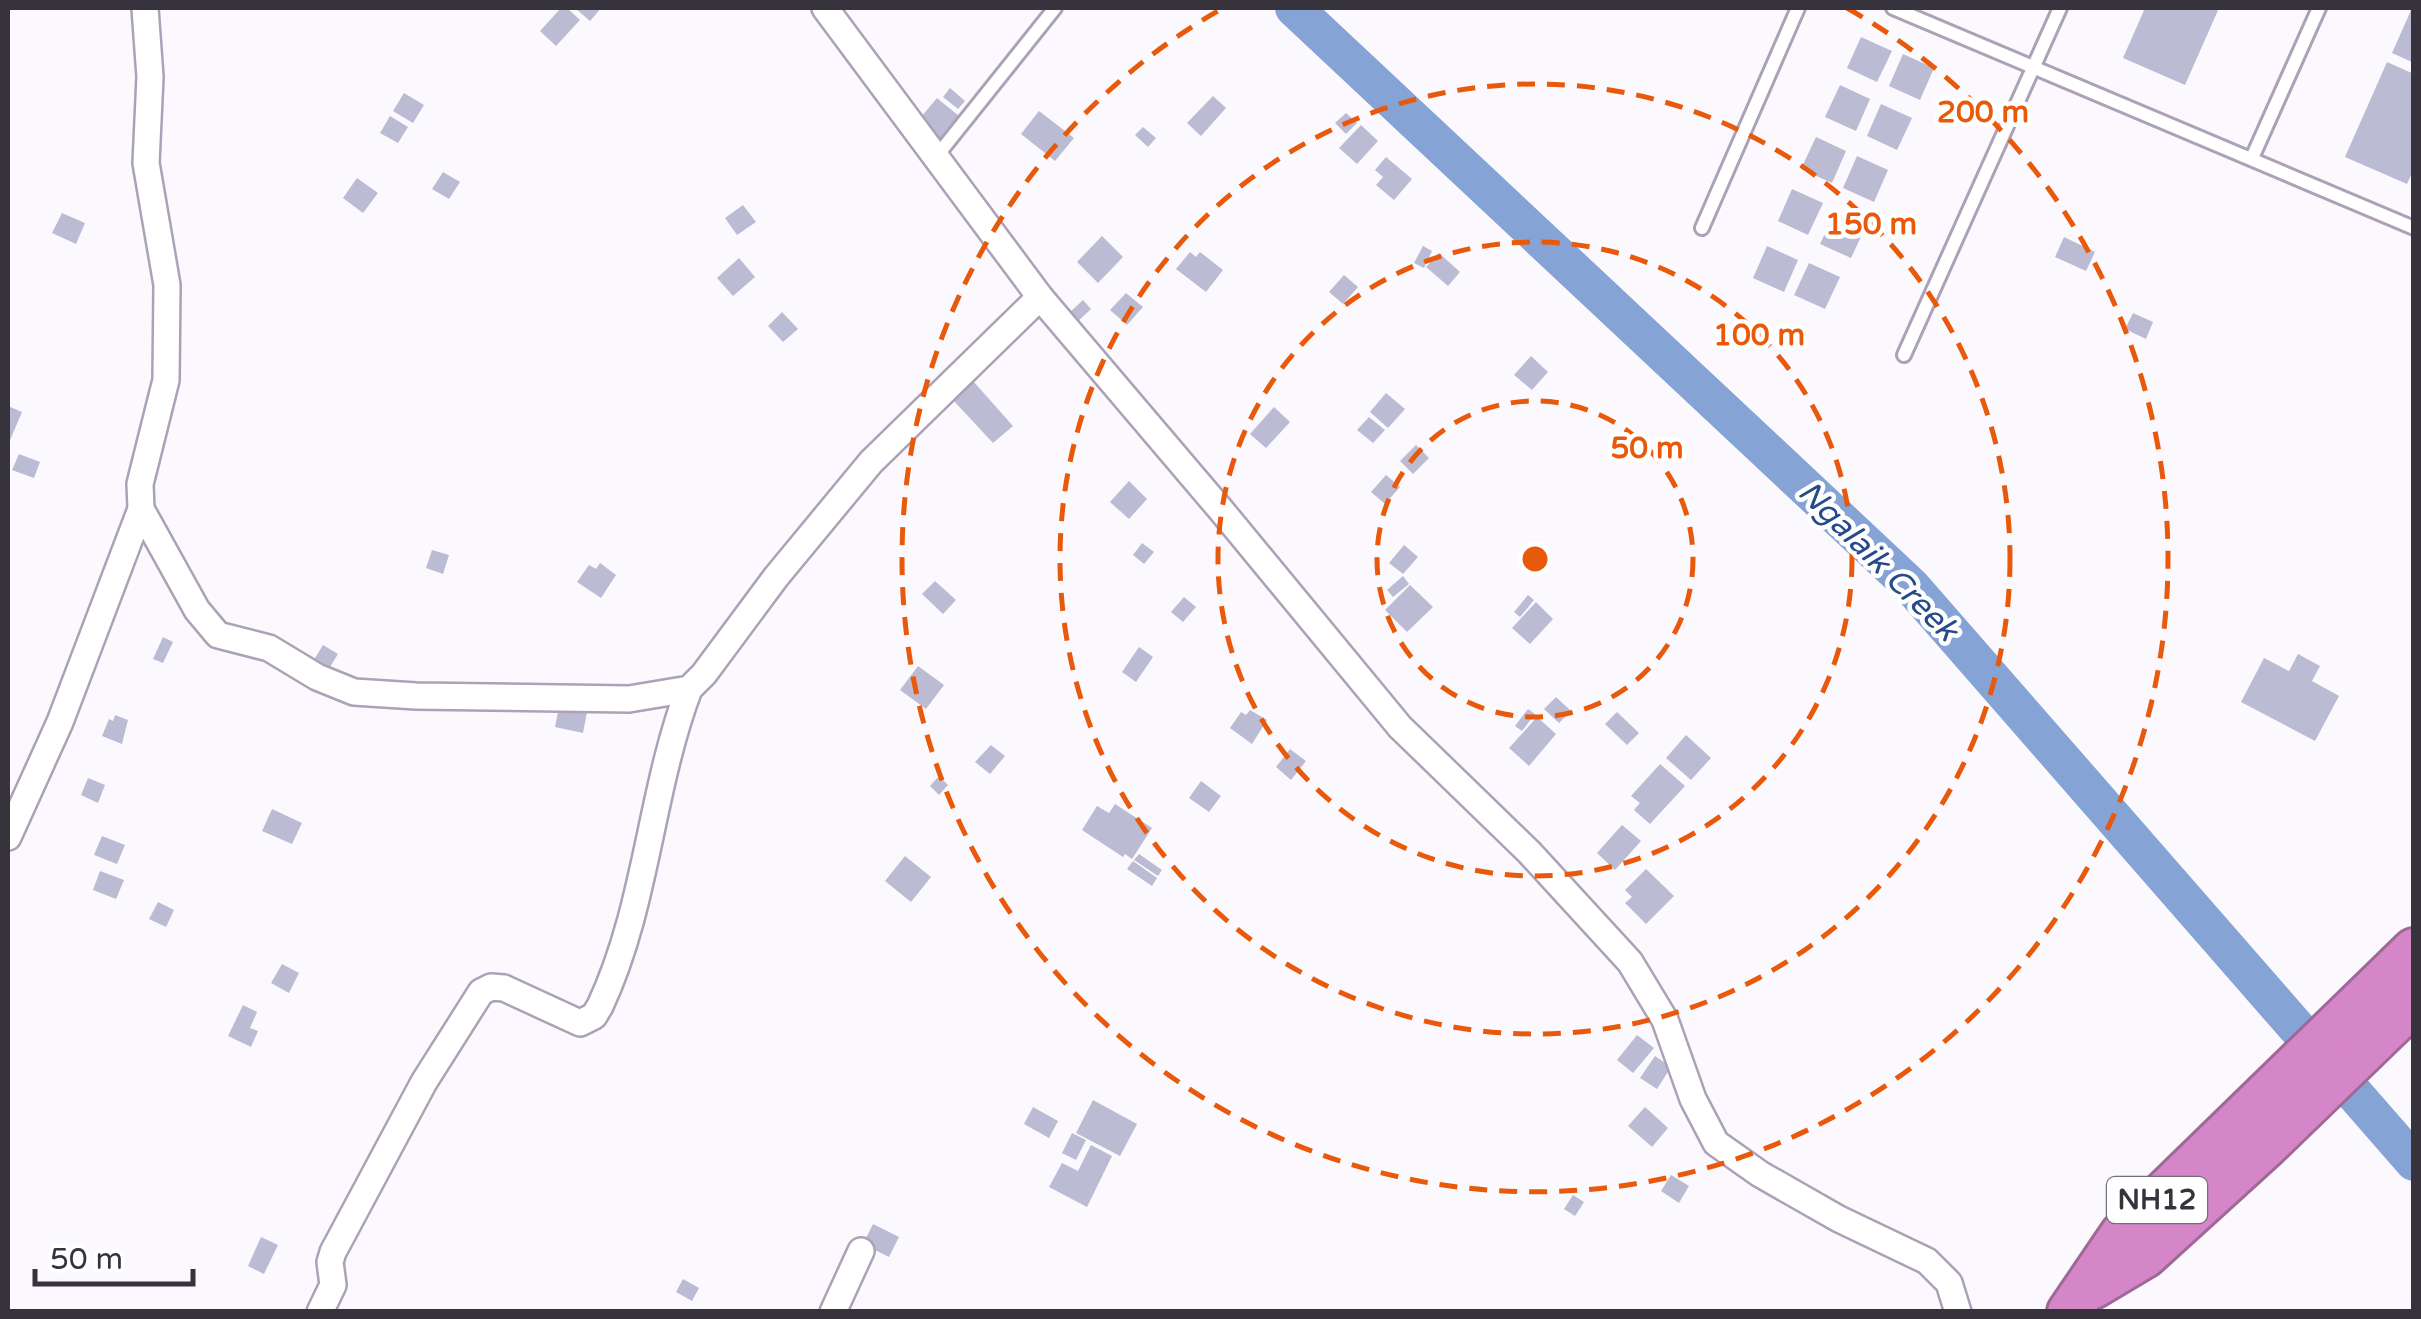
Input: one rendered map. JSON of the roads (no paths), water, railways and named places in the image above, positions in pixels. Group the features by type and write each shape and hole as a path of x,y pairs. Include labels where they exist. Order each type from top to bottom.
{"highway":[{"name":"NH12","path":"2255,1132 2414,950"},
{"name":"NH12","path":"2076,1302 2122,1234 2414,1004"}],"street":[{"path":"8,836 60,722 141,509 140,484 166,380 167,285 146,164 150,77 145,8"},
{"path":"824,8 1040,297 1400,727 1529,852 1630,962 1665,1020 1703,1122 1716,1143 1760,1174 1927,1261 1948,1283 1958,1312"},
{"path":"320,1312 332,1284 332,1252 424,1082 481,992 504,988 580,1023 594,1016 600,1006 627,937 672,736 688,689 704,674 776,577 871,462 1040,297"},
{"path":"141,509 197,610 218,636 269,648 354,692 628,699 688,689"},
{"path":"833,1312 860,1251"}],"lane":[{"path":"936,157 1055,8"},
{"path":"1702,228 1798,8"},
{"path":"1893,8 2414,228"},
{"path":"1904,355 2060,8"},
{"path":"2252,158 2319,8"}],"waterway":[{"name":"Ngalaik Creek","path":"1294,8 1911,586 2414,1162"}]}
